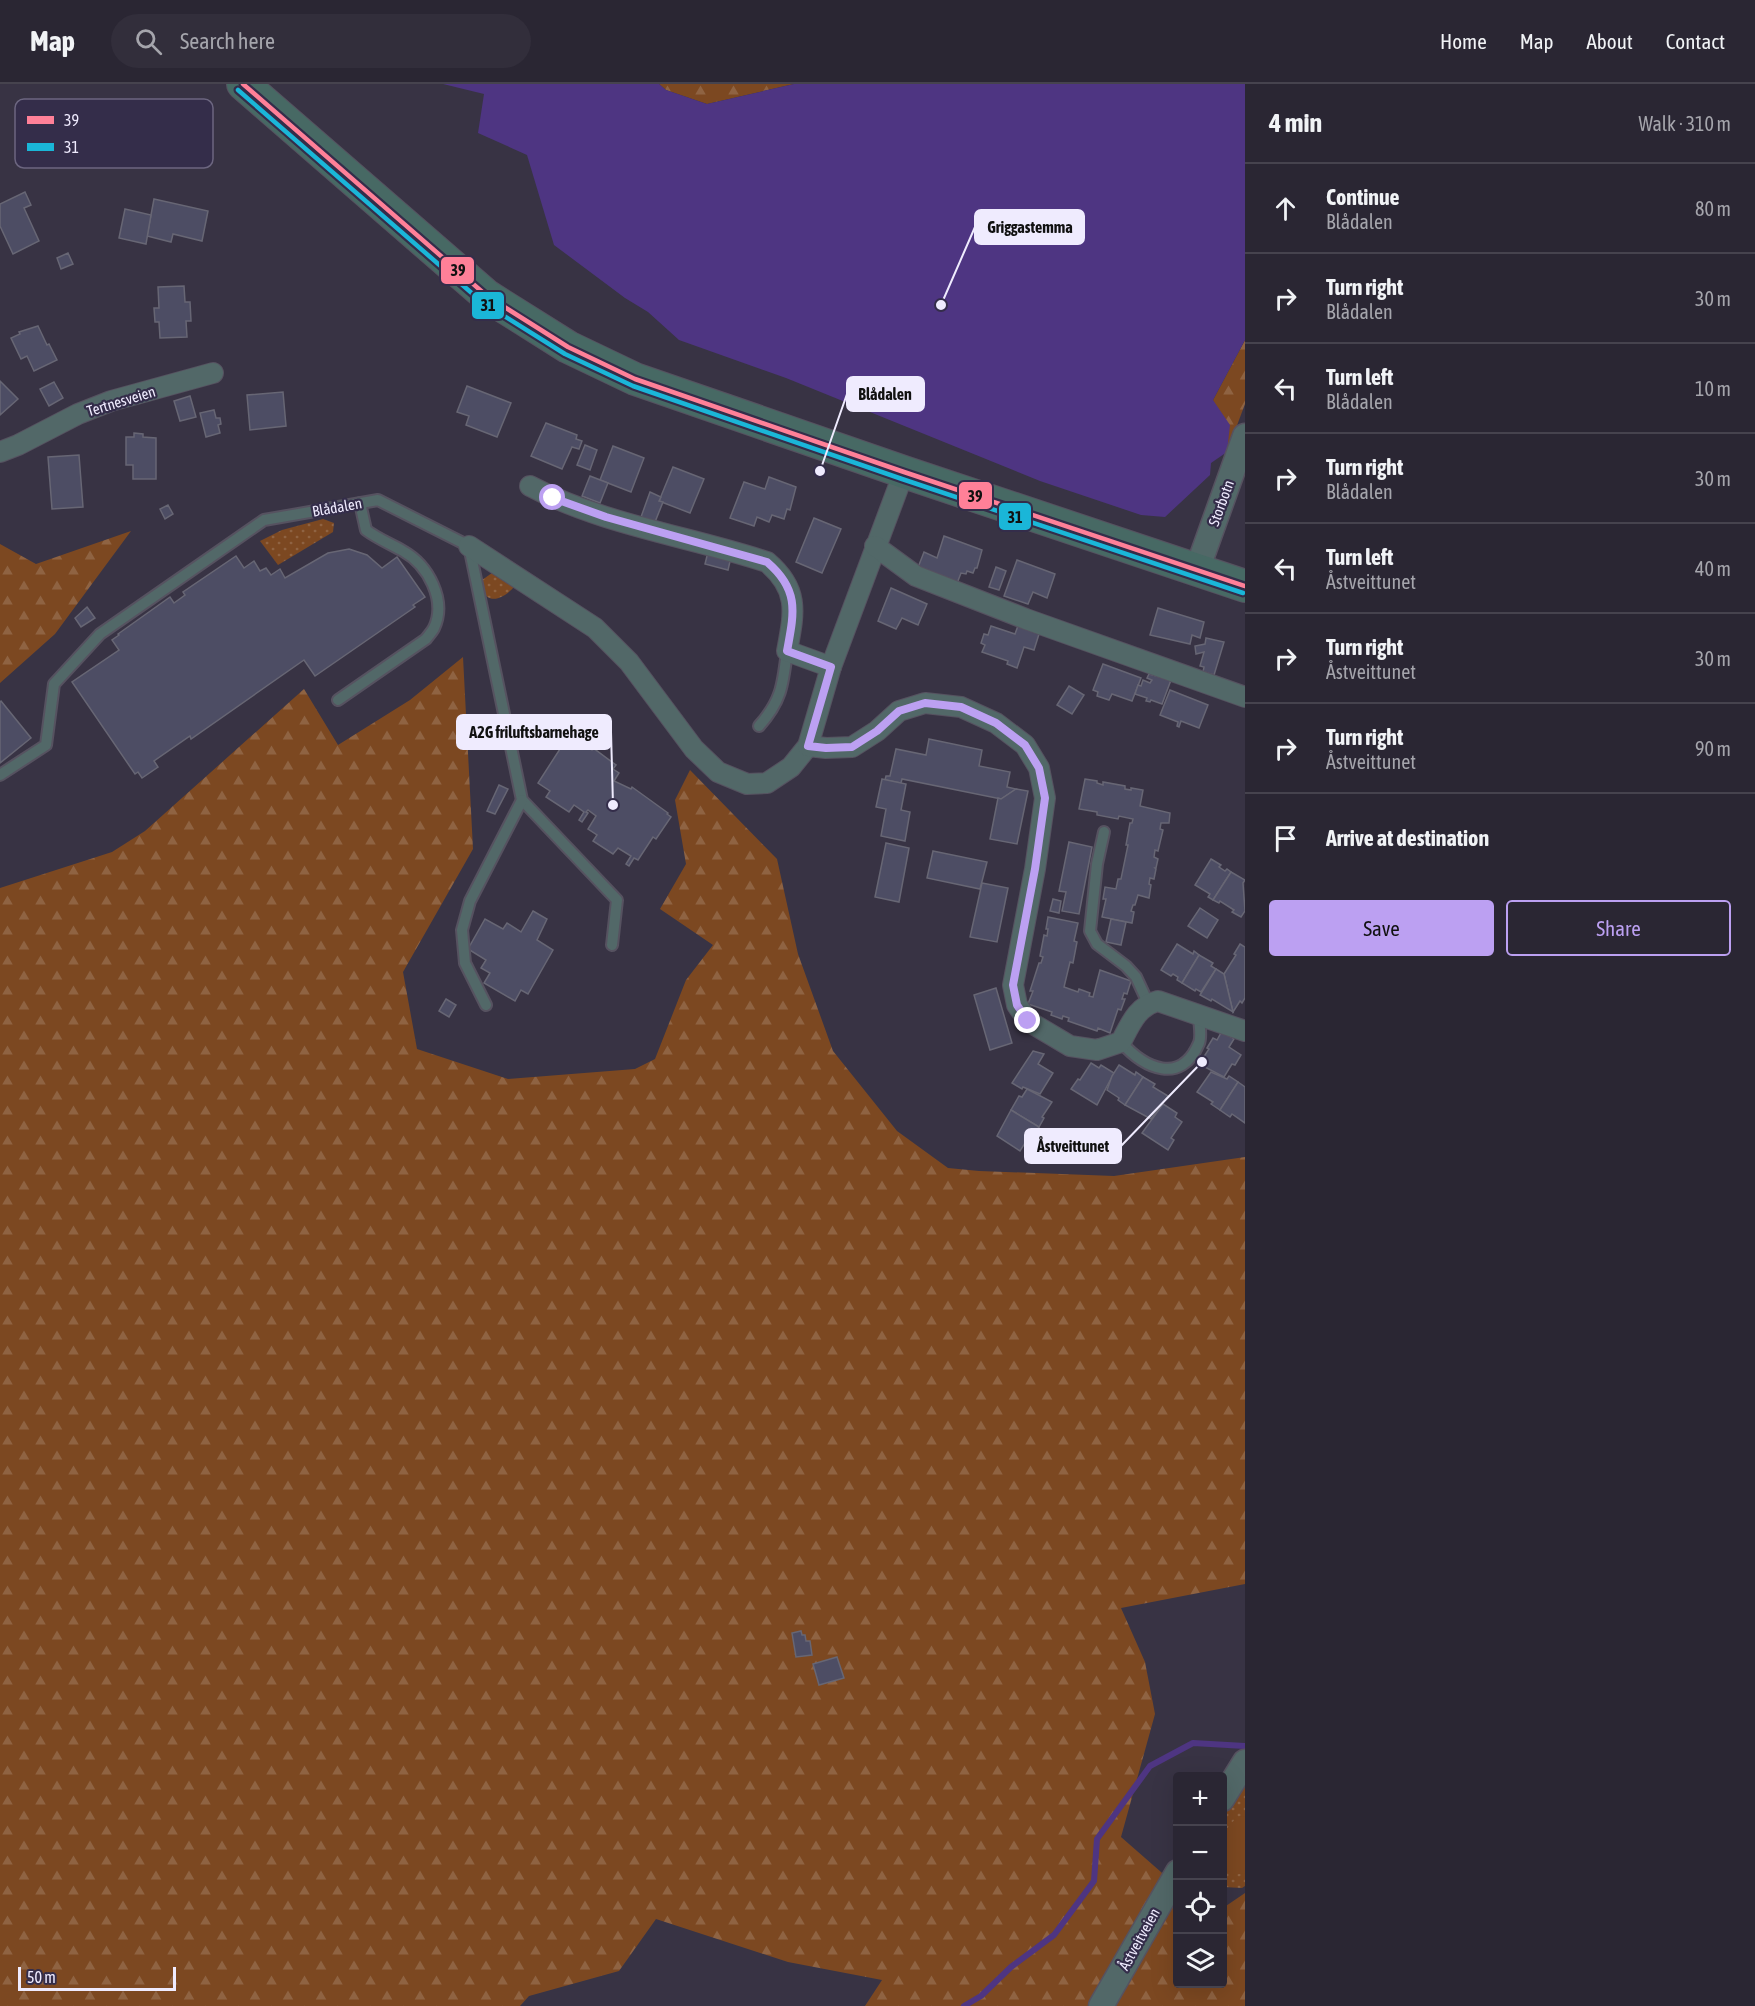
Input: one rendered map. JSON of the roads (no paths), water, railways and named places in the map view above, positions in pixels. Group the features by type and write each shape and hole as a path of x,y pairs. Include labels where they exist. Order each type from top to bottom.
{"main road":[{"path":"243,84 487,296 568,347 635,379 1245,586"}],"street":[{"name":"Tertnesveien","path":"0,452 18,446 78,414 111,401 213,373"},
{"name":"Storbotn","path":"1197,570 1245,436"},
{"name":"Blådalen","path":"469,546 595,628 629,662 694,749 718,772 747,784 767,783 791,767 808,746 831,667 904,472"},
{"path":"530,486 553,498 606,517 767,562 781,574 790,592 793,617 786,657 831,667"},
{"path":"875,546 916,576 1026,619 1245,697"},
{"path":"808,746 852,747 877,731 899,711 925,703 961,707 996,723 1025,745 1039,768 1045,798 1035,869 1013,985 1017,1005 1028,1021 1070,1046 1097,1050 1121,1042 1135,1016 1148,1003 1158,1001 1245,1031"},
{"path":"1227,1790 1245,1762"},
{"name":"Åstveitveien","path":"1101,2006 1173,1880"}],"lane":[{"name":"Blådalen","path":"0,776 46,745 54,684 100,634 264,520 378,500 469,546"},
{"path":"338,700 426,639 434,628 437,609 434,584 421,566 405,551 383,542 366,530 360,503"},
{"path":"469,546 522,800 617,900 612,945"},
{"path":"773,678 786,657"},
{"path":"759,726 772,711 784,684 786,657"},
{"path":"486,1005 465,963 462,930 470,901 522,800"},
{"path":"1104,832 1097,864 1090,931 1097,944 1126,966 1136,977 1148,1003"},
{"path":"1121,1042 1133,1056 1152,1068 1163,1070 1181,1065 1190,1057 1200,1042 1199,1016"}],"waterway":[{"path":"964,2006 981,1996 1011,1967 1054,1935 1094,1881 1097,1839 1150,1766 1193,1743 1245,1746"}],"place":[{"name":"Griggastemma","path":"941,305"},
{"name":"Blådalen","path":"820,471"},
{"name":"A2G friluftsbarnehage","path":"613,805"},
{"name":"Åstveittunet","path":"1202,1062"}]}
